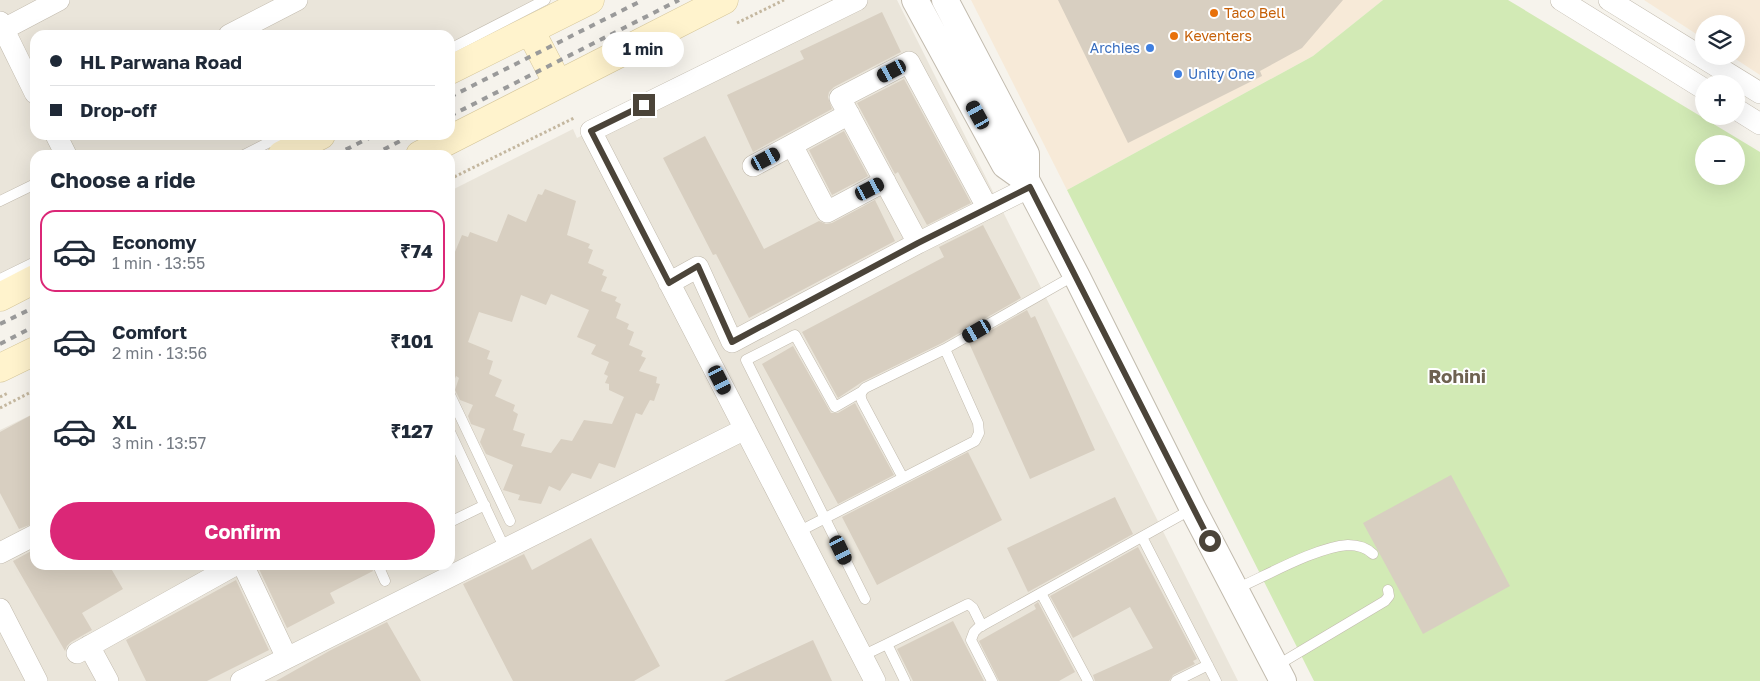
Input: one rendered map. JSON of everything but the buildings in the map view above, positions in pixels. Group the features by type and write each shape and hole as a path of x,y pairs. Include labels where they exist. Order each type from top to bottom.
{"main road":[{"path":"455,68 590,0"},
{"path":"455,137 724,0"},
{"path":"530,30 558,84"},
{"path":"292,150 312,140"},
{"path":"430,150 449,140"},
{"path":"0,297 30,282"},
{"path":"0,368 30,353"}],"street":[{"path":"30,83 2,25 59,0"},
{"path":"239,30 297,0"},
{"path":"857,0 591,131 875,681"},
{"path":"915,0 1005,165 1028,183"},
{"path":"945,0 1026,154 1028,183 1279,674"},
{"path":"1561,0 1695,83"},
{"path":"1609,0 1760,93"},
{"path":"918,243 840,98 909,62 987,207"},
{"path":"753,166 849,114"},
{"path":"1745,115 1760,124"},
{"path":"792,144 826,212 885,181"},
{"path":"669,283 698,266 732,342 987,207 1028,183"},
{"path":"241,681 745,429"},
{"path":"0,553 30,538"},
{"path":"108,681 83,650 226,570"},
{"path":"245,570 287,658"},
{"path":"0,609 37,681"}],"lane":[{"path":"455,46 545,0"},
{"path":"254,150 273,140"},
{"path":"0,201 30,186"},
{"path":"0,279 30,264"},
{"path":"865,599 746,360 795,335 835,407 865,388 945,349 1076,275"},
{"path":"798,532 975,441 979,433 978,423 945,349"},
{"path":"861,392 862,402 903,478"},
{"path":"455,406 510,521"},
{"path":"455,442 505,549"},
{"path":"455,520 485,505"},
{"path":"992,681 971,640 974,632 1193,509"},
{"path":"1142,537 1216,681"},
{"path":"1235,590 1326,550 1348,545 1360,546 1373,554"},
{"path":"380,570 385,581"},
{"path":"1279,674 1386,601 1388,590"},
{"path":"1041,593 1088,681"},
{"path":"862,656 968,604 973,608 982,626"},
{"path":"887,644 904,681"},
{"path":"1176,681 1208,665"}],"path":[{"path":"0,408 30,393"}],"shaded area":[{"path":"0,0 542,0 455,44 455,30 30,30 30,140 265,140 245,150 30,150 30,258 0,273"},
{"path":"849,0 897,0 1238,681 0,681 0,430 30,415 30,570 455,570 455,188 573,129 577,138"},
{"path":"971,0 1383,0 1313,56 1067,190"},
{"path":"1644,0 1760,0 1760,75 1745,65 1745,15 1695,15 1695,33"}],"green space":[{"path":"1383,0 1508,0 1695,113 1695,125 1715,125 1732,135 1695,135 1695,185 1745,185 1745,143 1760,152 1760,681 1314,681 1067,190 1313,56"}],"railway":[{"path":"455,94 643,0"},
{"path":"455,113 679,0"},
{"path":"345,150 365,140"},
{"path":"383,150 402,140"},
{"path":"0,324 30,309"},
{"path":"0,344 30,329"}],"place":[{"name":"Taco Bell","path":"1214,13"},
{"name":"Keventers","path":"1174,36"},
{"name":"Archies","path":"1150,48"},
{"name":"Unity One","path":"1178,74"}],"district":[{"name":"Rohini","path":"1457,376"}],"route":[{"path":"644,105 591,131 669,283 698,266 732,342 918,243 1030,187 1210,541"}]}
